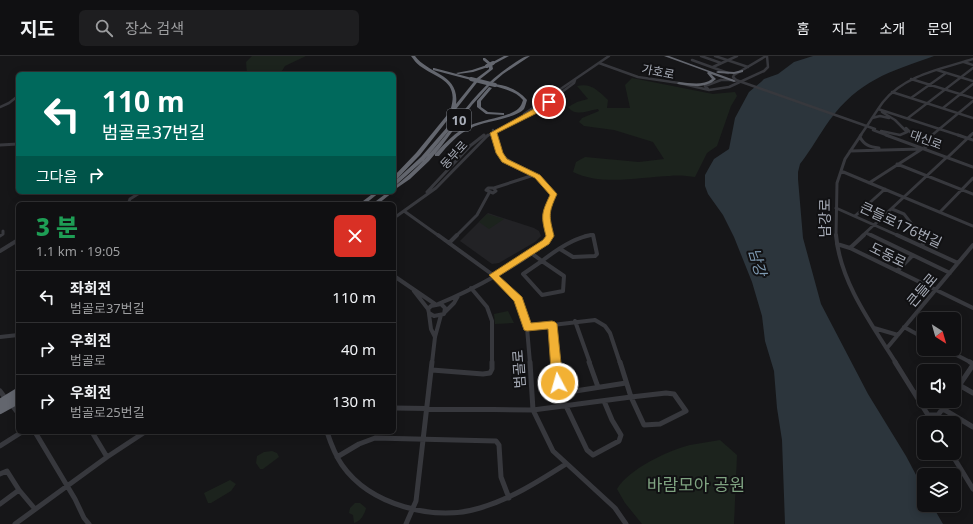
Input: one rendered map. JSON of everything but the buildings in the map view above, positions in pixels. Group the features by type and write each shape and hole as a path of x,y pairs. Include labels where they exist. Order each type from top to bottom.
{"highway":[{"path":"414,56 420,64 442,76 452,85 455,102 452,110 443,123"},
{"path":"414,56 419,62 430,68 510,89 521,95 525,100 522,108 511,114 469,127 456,136 430,162 423,165"},
{"path":"430,68 458,73 470,72 508,56"},
{"name":"10","path":"396,182 423,158 485,83 522,56"},
{"name":"10","path":"396,188 423,165 470,105 496,78 528,56"},
{"path":"666,56 692,63 736,82"},
{"path":"672,56 718,72 728,73 742,71"},
{"path":"396,177 418,154 478,79 492,68 491,65 484,59"},
{"path":"679,83 700,85 713,81 714,77 692,63"},
{"path":"420,64 433,70 470,79"},
{"path":"495,86 517,95 522,101 520,107 514,111 500,114 487,113 480,108 479,102 496,78"},
{"path":"365,202 375,194"},
{"path":"370,202 380,194"},
{"path":"378,202 388,194"},
{"path":"0,403 16,393"},
{"path":"0,410 16,401"}],"street":[{"name":"동부로","path":"427,193 430,186 470,146 493,132 534,112 574,83 575,80 589,69 609,56"},
{"path":"692,63 701,56 721,64"},
{"path":"715,56 749,66 762,63 768,66"},
{"path":"713,67 734,56"},
{"path":"736,82 733,77 766,56 768,66"},
{"path":"606,58 605,63 609,67"},
{"name":"남강로","path":"928,415 874,328 846,278 841,264 837,244 837,183 845,159 878,109 892,92 911,79 973,59"},
{"path":"963,62 973,65"},
{"name":"가호로","path":"598,63 635,77 714,92 726,90 736,82"},
{"path":"692,63 713,67 728,73"},
{"name":"가호로","path":"609,67 648,79 679,83 709,90 718,90 764,71 768,66"},
{"path":"589,69 609,67"},
{"path":"908,118 973,68"},
{"path":"937,70 973,81"},
{"path":"911,98 946,73"},
{"path":"911,79 973,99 922,143"},
{"path":"662,83 707,85 721,80 736,82"},
{"name":"대신로","path":"736,82 874,129 973,166"},
{"path":"943,108 973,84"},
{"path":"707,85 705,87 708,89 718,90"},
{"path":"892,92 973,118"},
{"path":"0,107 16,98"},
{"path":"881,105 922,143 924,148"},
{"path":"878,109 973,140"},
{"path":"878,109 895,120 906,131 906,134 881,132"},
{"path":"872,118 880,116 895,120"},
{"name":"동부로","path":"396,216 436,188 482,140 493,132"},
{"path":"435,336 431,329 429,311 431,306 458,296 531,253 546,242 550,236 545,216 554,194 534,175 505,160 500,153 493,132"},
{"path":"863,150 861,148 863,147 895,147 898,144 881,132"},
{"path":"850,248 973,133"},
{"path":"860,137 862,142 871,147"},
{"path":"482,140 495,140"},
{"path":"12,144 16,141"},
{"path":"0,145 16,144"},
{"path":"855,145 871,147"},
{"path":"855,145 863,150"},
{"path":"850,151 924,148"},
{"path":"868,183 924,148"},
{"path":"897,164 973,194"},
{"path":"841,171 973,226"},
{"path":"449,243 476,218 483,208 489,193 486,191 487,188 494,188 534,175"},
{"path":"940,212 973,178"},
{"path":"855,216 885,189"},
{"path":"129,202 138,194"},
{"name":"큰들로176번길","path":"836,208 958,263"},
{"path":"892,209 904,214 908,219 925,242 921,246"},
{"name":"범골로","path":"404,210 493,275 518,299 527,328 533,410 553,451 615,508 626,524"},
{"path":"0,236 3,234 3,231"},
{"path":"866,233 950,273"},
{"path":"531,253 542,261 564,276 563,291 542,295 523,274 542,261 560,249 575,239 586,234 593,235 596,254 595,256 573,257 560,249"},
{"path":"0,251 16,241"},
{"name":"도동로","path":"837,244 850,248 973,308"},
{"name":"큰들로","path":"887,348 973,246"},
{"path":"898,271 913,255"},
{"path":"396,277 437,304 444,306 443,314 435,336 428,408 416,501 406,524"},
{"path":"432,370 483,374 490,373 492,369 492,321 487,307 471,288"},
{"path":"414,290 434,316 443,314 454,303 458,296"},
{"path":"396,408 533,410 631,398 666,393 674,394 686,411 673,419 650,427 644,425 631,398 610,333 605,326 595,320 575,321 527,328"},
{"path":"575,321 598,387"},
{"path":"552,324 558,383 562,390 569,392 626,382"},
{"path":"904,327 917,334"},
{"path":"874,328 898,335"},
{"path":"0,337 16,335"},
{"path":"958,356 973,364 961,382"},
{"path":"961,386 973,393"},
{"path":"0,391 16,411"},
{"path":"566,406 587,450 593,454 600,453 610,444 619,441 621,435 612,420 604,401"},
{"path":"928,415 938,415 943,409 973,427"},
{"path":"0,446 19,434"},
{"path":"36,434 67,485 87,523"},
{"path":"93,434 107,457"},
{"path":"15,524 67,485 143,434"},
{"path":"328,434 337,457 348,472 364,487 382,499 395,504 428,511 464,512 509,498 566,464"},
{"path":"337,457 359,444 376,438 496,441 499,445 501,477 509,498"},
{"path":"955,460 973,489"},
{"path":"0,474 7,471 19,490 35,510"},
{"path":"0,504 19,490"}],"shaded area":[{"path":"488,213 534,228 539,231 541,236 535,242 499,263 492,264 460,241"}],"green space":[{"path":"252,56 306,56 285,66 281,72 247,72 246,62"},
{"path":"632,78 713,94 735,92 737,96 731,106 717,146 707,153 695,177 676,176 608,180 596,179 573,172 576,162 585,157 639,162 664,159 653,142 614,130 584,126 579,122 582,118 599,111 598,109 578,113 574,112 568,107 577,102 588,99 577,86 582,85 594,88 608,100 607,108 630,108 625,85"},
{"path":"487,214 504,219 489,229 479,222"},
{"path":"508,311 514,323 495,324 494,314"},
{"name":"바람모아 공원","path":"720,440 737,455 734,524 642,524 625,503 617,489 623,482 639,468 660,456 690,445"},
{"path":"272,451 277,453 279,457 263,469 260,469 256,463 257,456 264,452"},
{"path":"230,480 236,484 231,491 211,503 208,503 204,493"},
{"path":"355,503 360,503 366,508 362,517 354,523 353,515 349,513 350,508"}],"water":[{"name":"남강","path":"813,56 934,56 903,67 876,79 852,96 840,107 829,121 800,164 798,179 803,238 821,304 868,394 917,477 917,512 936,512 943,524 785,524 782,440 777,408 774,371 765,341 762,316 752,282 734,237 723,215 708,194 705,186 705,175 714,159 729,149 735,118 749,92 764,79 778,74 794,62"}],"route":[{"path":"549,102 534,112 493,133 500,153 505,160 538,177 554,194 545,216 550,236 546,242 493,275 518,299 527,328 552,324 558,383"}]}
